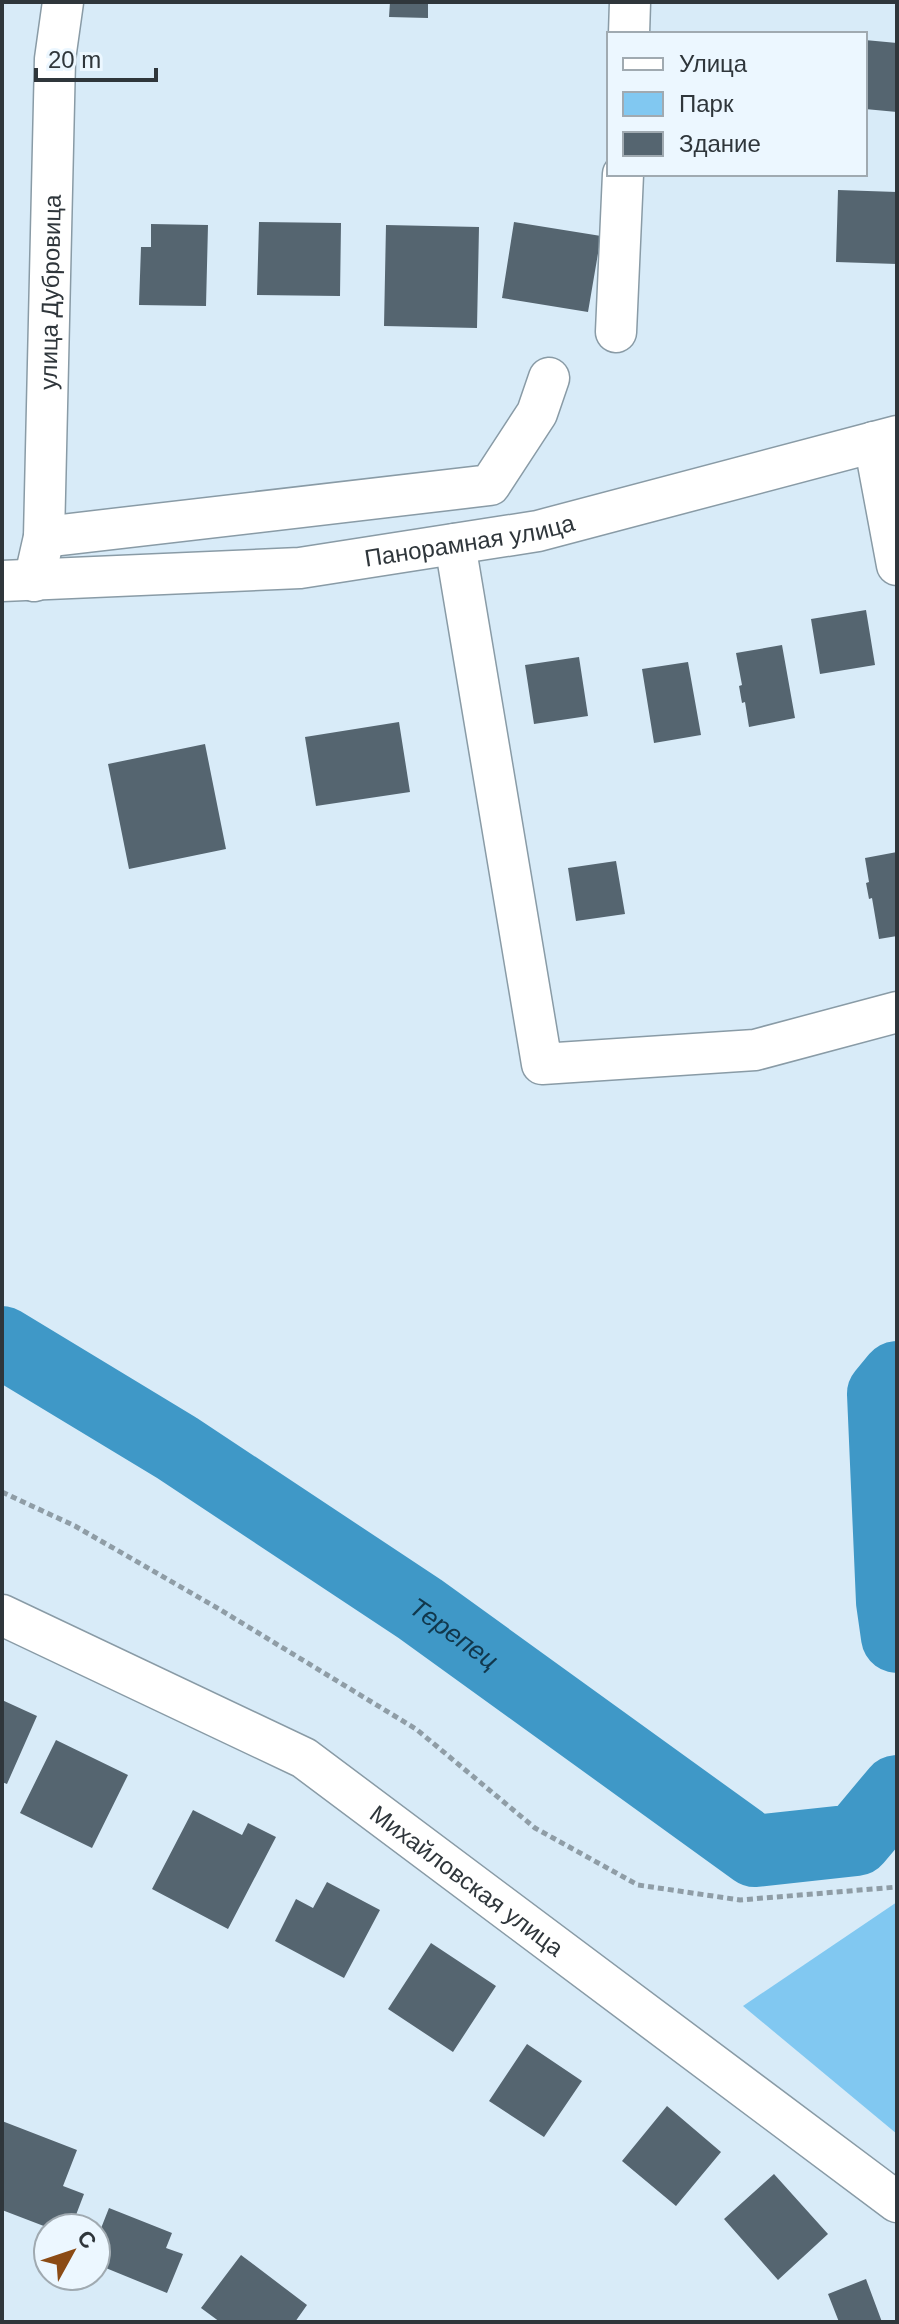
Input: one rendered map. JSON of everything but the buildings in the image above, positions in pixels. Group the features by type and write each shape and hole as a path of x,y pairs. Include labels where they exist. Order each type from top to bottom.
{"street":[{"name":"улица Дубровица","path":"18,581 44,537 55,59 63,2"},
{"path":"629,32 630,2"},
{"path":"616,332 623,176"},
{"path":"44,537 490,485 537,413 549,378"},
{"path":"885,439 897,565"},
{"name":"Панорамная улица","path":"18,581 300,568 538,531 885,439"},
{"path":"455,544 542,1064 755,1050 897,1012"},
{"name":"Михайловская улица","path":"2,1615 304,1758 897,2202"}],"path":[{"path":"2,1492 88,1534 403,1721 535,1828 638,1885 740,1900 897,1887"}],"green space":[{"path":"897,1902 897,2134 743,2006"}],"waterway":[{"name":"Терепец","path":"2,1342 177,1448 420,1609 755,1851 856,1840 897,1791"},
{"name":"Терепец","path":"897,1377 883,1394 892,1602 897,1637"}]}
